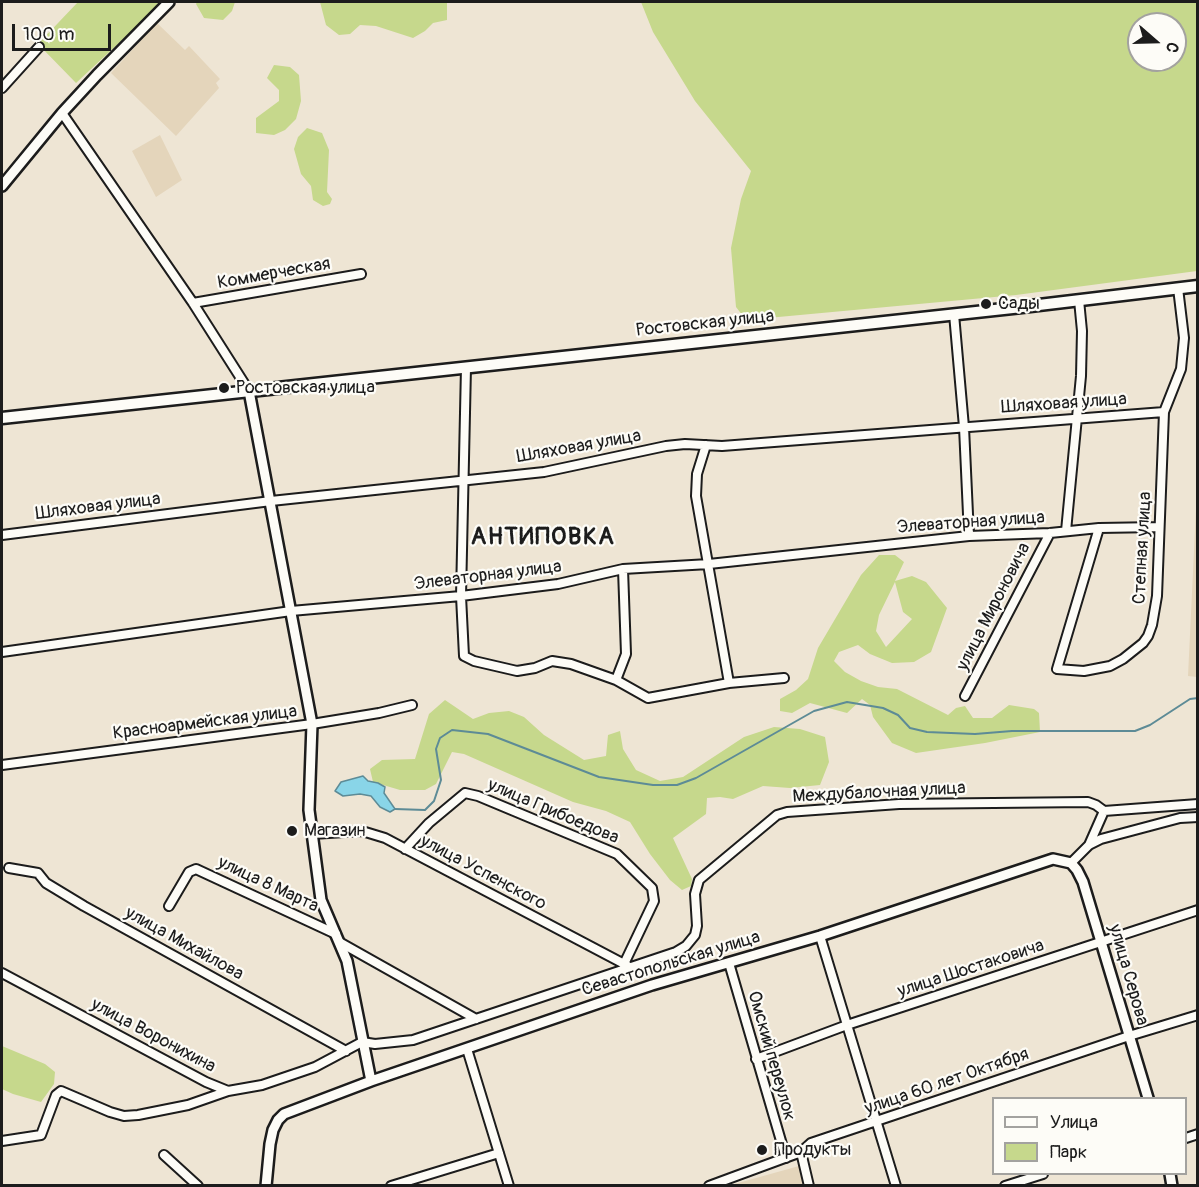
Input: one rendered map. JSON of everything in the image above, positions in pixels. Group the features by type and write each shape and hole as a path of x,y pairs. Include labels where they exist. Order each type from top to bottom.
{"main road":[{"name":"Ростовская улица","path":"2,418 1197,286"}],"street":[{"path":"2,186 97,75 169,2"},
{"path":"2,88 39,47"},
{"path":"62,114 193,303 249,391 312,724 309,810 321,900 347,961 371,1081"},
{"name":"Коммерческая","path":"193,303 361,274"},
{"name":"Степная улица","path":"1099,528 1057,669 1084,670 1110,666 1123,659 1148,636 1157,596 1164,412 1181,369 1184,338 1178,288"},
{"path":"1066,531 1078,418 1082,331 1079,300"},
{"path":"954,314 964,427 969,536"},
{"path":"466,367 461,596 462,652 468,659 517,671 535,668 552,661 571,664 616,680 642,696 653,698 729,683 784,678"},
{"name":"Шляховая улица","path":"2,535 270,501 544,472 666,446 685,444 722,446 1164,412"},
{"path":"706,445 698,474 696,496 729,683"},
{"name":"Элеваторная улица","path":"2,652 291,611 461,596 558,584 623,569 709,564 969,536 1050,533 1099,528 1159,527"},
{"name":"улица Мироновича","path":"965,696 1050,533"},
{"path":"616,680 626,654 623,569"},
{"name":"Красноармейская улица","path":"2,765 312,724 412,705"},
{"name":"улица Грибоедова","path":"405,849 429,823 465,793 617,855 652,888 654,901 628,966"},
{"name":"Междубалочная улица","path":"628,966 676,952 692,941 697,926 695,894 699,880 777,815 798,811 923,804 1088,802 1104,812"},
{"path":"1071,863 1089,845 1104,812 1197,804"},
{"path":"1089,845 1112,836 1180,818 1197,817"},
{"name":"улица Успенского","path":"312,834 362,831 385,838 628,966"},
{"name":"Севастопольская улица","path":"266,1185 273,1130 284,1114 371,1081 652,985 820,936 1043,861 1059,859 1071,863"},
{"name":"улица Серова","path":"1071,863 1083,882 1148,1097"},
{"name":"улица Михайлова","path":"9,868 38,873 46,883 84,906 346,1051"},
{"name":"улица 8 Марта","path":"169,906 189,872 196,869 338,939 476,1019"},
{"name":"улица Шостаковича","path":"756,1059 847,1025 1197,910"},
{"path":"820,936 896,1185"},
{"name":"Омский переулок","path":"729,963 786,1158"},
{"path":"362,1042 375,1044 413,1040 628,966"},
{"name":"улица Воронихина","path":"2,973 206,1082 228,1091 262,1085 315,1067 362,1042"},
{"name":"улица 60 лет Октября","path":"709,1185 801,1152 812,1143 1197,1015"},
{"path":"466,1049 509,1185"},
{"path":"2,1141 40,1135 56,1095 61,1091 124,1116 188,1105 228,1091"},
{"path":"801,1152 808,1185"},
{"path":"391,1185 499,1153"},
{"path":"164,1155 198,1185"},
{"path":"1005,1185 1037,1175"}],"shaded area":[{"path":"157,23 185,50 189,46 220,79 216,83 219,88 176,136 111,73"},
{"path":"160,135 182,180 156,197 132,151"},
{"path":"1197,509 1197,677 1188,676"},
{"path":"799,1166 804,1185 731,1185"}],"green space":[{"path":"78,2 163,2 76,83 38,44"},
{"path":"197,2 235,2 232,11 223,20 204,18"},
{"path":"320,2 447,2 447,20 433,23 413,38 376,26 360,25 350,34 339,35 326,25"},
{"path":"641,2 1197,2 1197,271 1016,295 746,320 736,307 731,248 741,199 751,171 695,101 653,32"},
{"path":"274,65 290,67 299,75 301,101 296,119 285,130 274,135 256,133 256,118 279,101 279,90 267,78"},
{"path":"307,128 322,133 329,150 327,192 332,199 330,204 323,206 313,200 311,186 301,174 294,149 298,137"},
{"path":"879,555 895,555 904,562 895,581 912,576 926,582 947,608 931,652 914,662 892,663 870,654 858,645 839,652 834,661 845,672 878,687 897,689 948,715 956,708 965,706 973,718 992,718 1009,705 1034,709 1039,713 1040,732 916,753 892,743 873,717 870,705 862,699 847,713 810,703 792,713 780,711 780,699 796,690 808,679 818,648 861,575","holes":["895,582 903,612 912,619 886,647 876,631 879,615"]},
{"path":"445,700 473,719 489,713 509,711 524,717 544,735 584,760 606,756 608,735 620,731 623,749 636,770 660,781 683,777 744,737 774,727 800,729 825,737 829,762 820,785 790,788 763,786 733,799 707,798 706,814 673,838 692,879 691,886 682,890 670,880 650,854 630,822 606,811 573,802 464,754 452,752 436,784 425,790 400,790 373,782 370,769 382,760 415,759 429,714"},
{"path":"2,1046 45,1064 55,1072 54,1084 41,1102 2,1089"}],"water":[{"path":"363,776 368,781 385,787 384,793 395,809 390,812 380,807 371,796 360,794 343,796 335,791 341,782"}],"waterway":[{"path":"395,809 425,810 434,801 441,780 436,749 440,738 452,730 488,734 599,777 653,785 677,785 696,778 814,711 847,702 883,708 898,715 910,728 927,732 975,734 1012,731 1135,731 1150,725 1190,699 1198,698"}],"place":[{"name":"Сады","path":"986,304"},
{"name":"Ростовская улица","path":"224,388"},
{"name":"Магазин","path":"292,831"},
{"name":"Продукты","path":"762,1150"}],"district":[{"name":"АНТИПОВКА","path":"543,538"}]}
